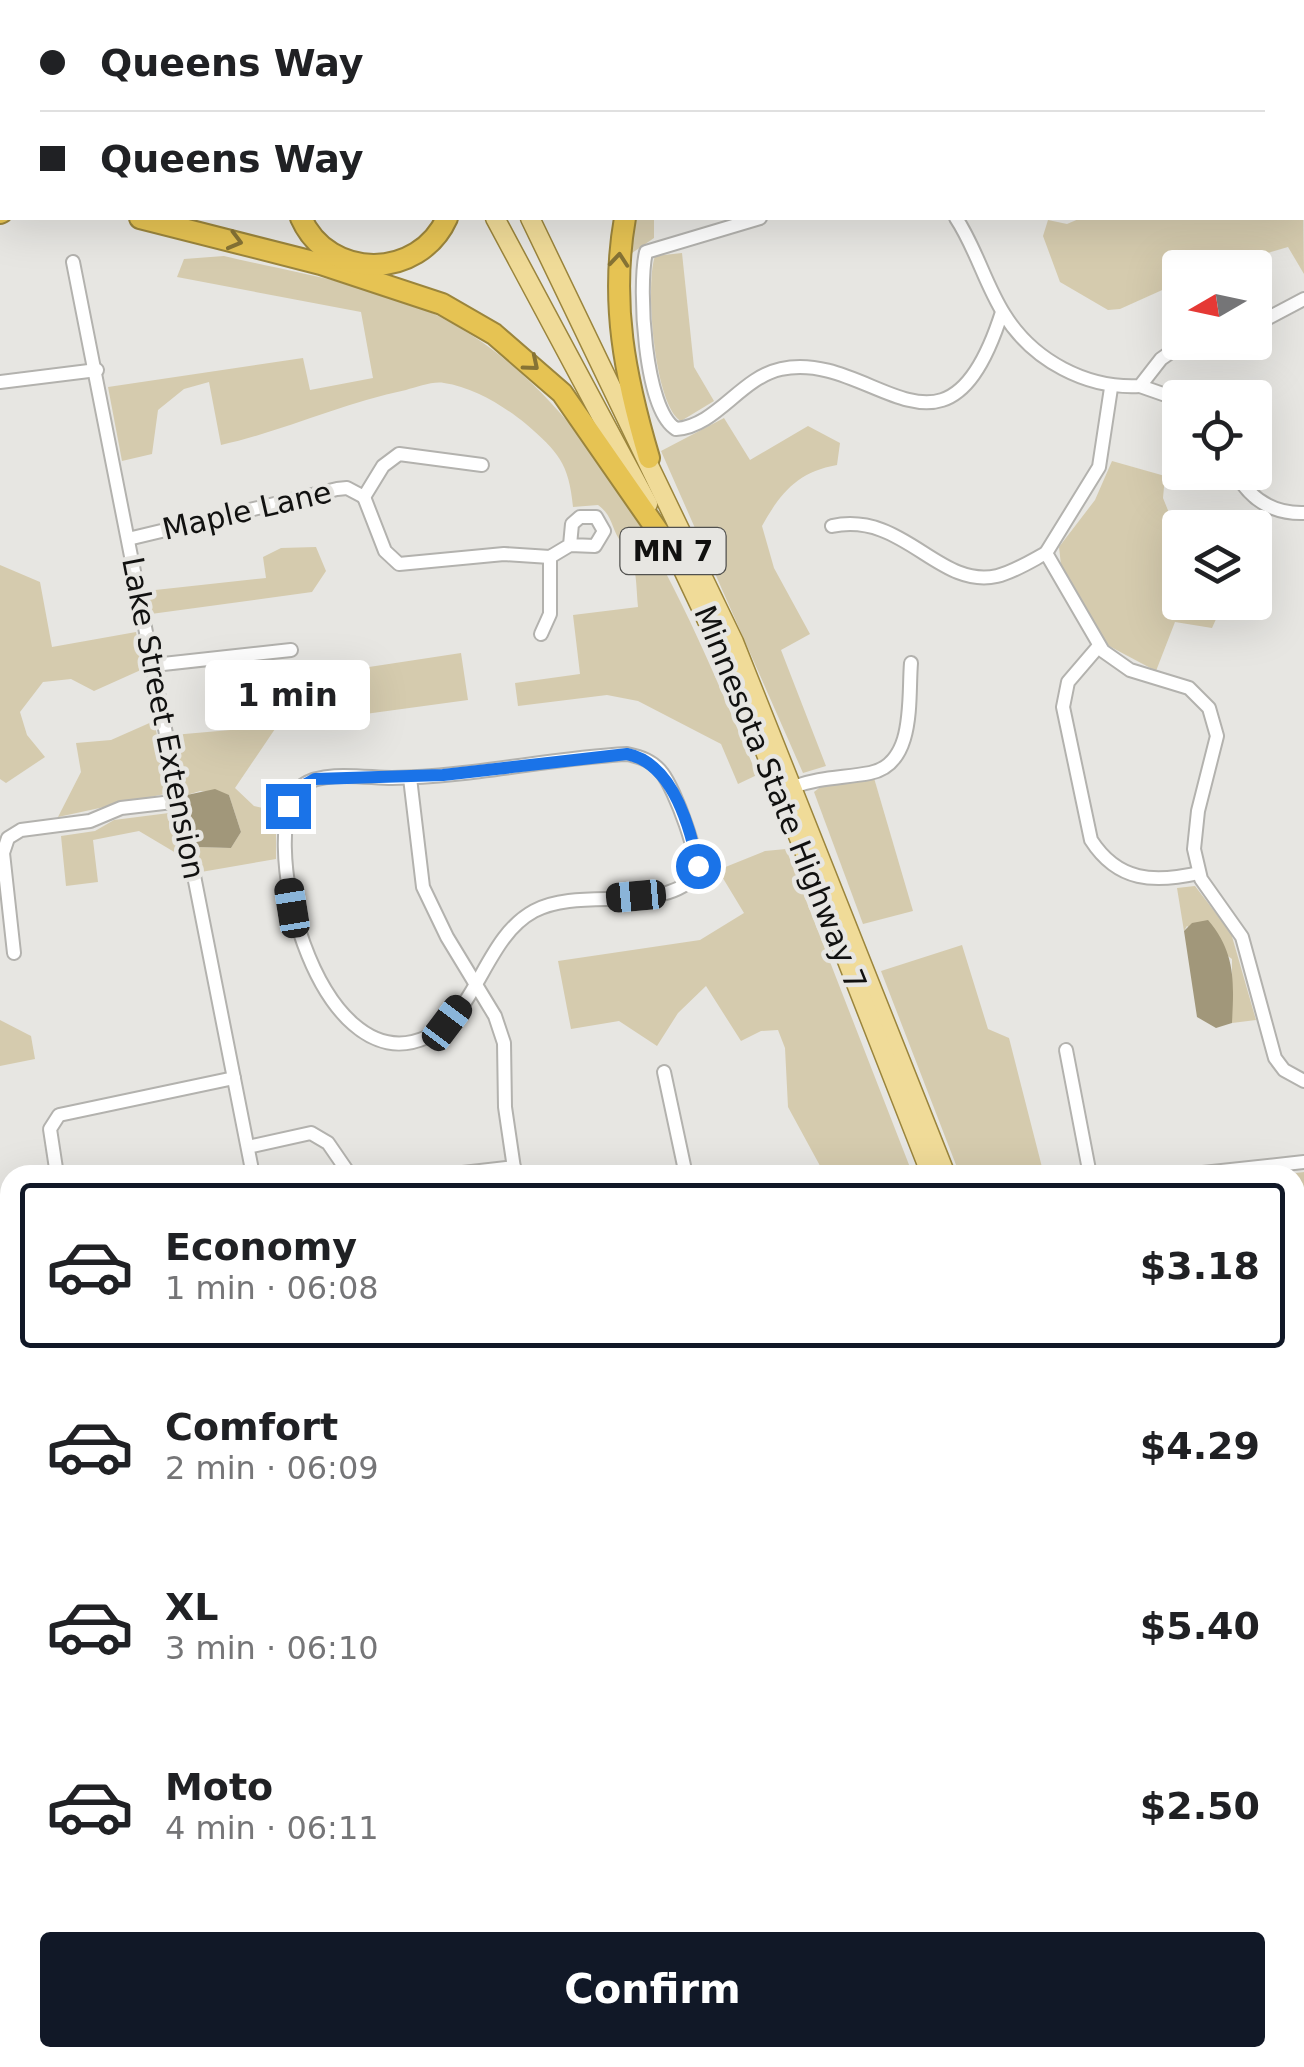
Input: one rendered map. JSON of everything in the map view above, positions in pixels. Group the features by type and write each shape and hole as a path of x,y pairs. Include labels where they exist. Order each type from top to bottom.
{"highway":[{"path":"148,220 377,280 466,316 540,370 562,393 680,563"},
{"path":"303,220 324,248 355,263 378,266 419,252 445,220"},
{"path":"624,220 616,288 618,326 629,391 649,458"}],"main road":[{"name":"Minnesota State Highway 7","path":"497,220 680,563 746,702 928,1148 941,1165"},
{"name":"Minnesota State Highway 7","path":"531,220 649,458 734,642 793,786 928,1148 930,1165"},
{"path":"923,1165 928,1148"}],"street":[{"path":"753,220 646,252 646,341 662,415 676,429 704,419 758,377 792,367 826,373 906,401 936,400 962,387 979,369 1002,312"},
{"path":"957,220 978,255 1002,312 1026,340 1053,362 1094,384 1112,388 1140,386 1162,394"},
{"name":"Lake Street Extension","path":"73,262 251,1165"},
{"path":"1272,316 1304,298"},
{"path":"1140,386 1162,358"},
{"path":"0,382 96,370"},
{"path":"832,526 873,524 955,571 982,577 1010,571 1046,553 1100,467 1112,388"},
{"path":"482,465 399,454 382,466 364,497 385,551 399,564 504,554 550,557 570,545"},
{"name":"Maple Lane","path":"128,539 337,488 347,488 364,497"},
{"path":"1250,490 1274,510 1304,514"},
{"path":"1046,553 1098,646 1130,670 1190,688 1210,708 1218,736 1194,830 1199,873 1242,937 1275,1058 1284,1070 1304,1081"},
{"path":"541,634 550,614 550,557"},
{"path":"1098,646 1068,682 1063,707 1091,840 1100,853 1128,876 1156,881 1199,873"},
{"path":"154,665 290,650"},
{"path":"793,786 826,775 872,772 893,762 904,740 911,663"},
{"path":"619,754 642,758 668,783 698,861 698,872 676,890 559,903 532,912 512,931 447,1023 427,1038 374,1040 349,1024 321,980 300,933 288,883 287,817 292,796 315,779 410,778 619,754"},
{"path":"410,778 423,887 495,1016 504,1043 505,1107 514,1165"},
{"path":"14,952 3,853 8,838 21,830 90,821 121,808 180,800"},
{"path":"1066,1050 1088,1165"},
{"path":"664,1072 684,1165"},
{"path":"55,1165 50,1129 59,1116 234,1078"},
{"path":"248,1147 311,1133 328,1143 343,1165"},
{"path":"1276,1165 1304,1162"}],"shaded area":[{"path":"634,220 654,220 654,238 632,253 628,247"},
{"path":"1048,220 1067,224 1076,220 1303,220 1304,274 1288,247 1272,252 1162,250 1162,290 1120,309 1108,310 1060,282 1043,236"},
{"path":"682,253 694,367 714,401 681,421 664,392 658,369 651,291 655,256"},
{"path":"224,256 355,286 430,312 490,348 544,395 590,450 632,512 701,645 757,775 738,784 721,744 638,701 607,695 518,706 515,683 580,674 573,615 638,607 636,577 630,557 606,513 598,505 573,507 565,469 554,451 526,424 488,398 455,385 430,384 221,445 209,382 184,389 158,410 152,454 122,461 108,387 303,358 310,390 373,378 361,312 177,277 184,259"},
{"path":"724,418 750,460 808,426 840,443 837,465 811,473 792,485 762,526 774,568 810,634 781,650 826,766 803,773 661,451"},
{"path":"1112,461 1162,475 1168,510 1162,510 1162,620 1216,620 1212,628 1175,622 1156,671 1109,646 1097,632 1061,565 1059,547 1095,500"},
{"path":"316,547 326,571 312,592 151,614 146,591 266,578 263,557 281,548"},
{"path":"0,565 40,582 52,647 136,632 143,669 94,691 71,679 43,682 20,712 27,735 45,757 6,783 0,779"},
{"path":"461,653 468,700 277,726 284,702 360,692 369,667"},
{"path":"154,721 169,793 58,817 81,772 76,743 111,740"},
{"path":"277,726 235,788 254,806 276,811 276,859 201,872 197,847 231,848 241,832 229,795 200,791 187,795 173,735"},
{"path":"874,778 913,911 863,924 814,792 828,781"},
{"path":"215,789 229,795 241,832 231,848 197,847 187,795"},
{"path":"169,813 181,856 139,831 93,840 98,882 66,886 61,836 95,831 114,820"},
{"path":"786,849 909,1165 820,1165 788,1107 785,1048 778,1030 761,1031 741,1041 706,986 678,1013 657,1046 619,1021 571,1029 558,961 700,940 744,913 718,870 765,851"},
{"path":"1195,886 1231,933 1256,1020 1232,1023 1232,959 1187,926 1184,931 1177,888"},
{"path":"1208,920 1224,944 1233,981 1232,1023 1216,1028 1197,1017 1184,931 1192,923"},
{"path":"962,945 988,1029 1009,1038 1041,1165 956,1165 881,971"},
{"path":"0,1020 31,1036 35,1059 0,1066"}],"route":[{"path":"288,806 299,788 315,779 410,778 627,754 648,761 665,777 698,866"}]}
